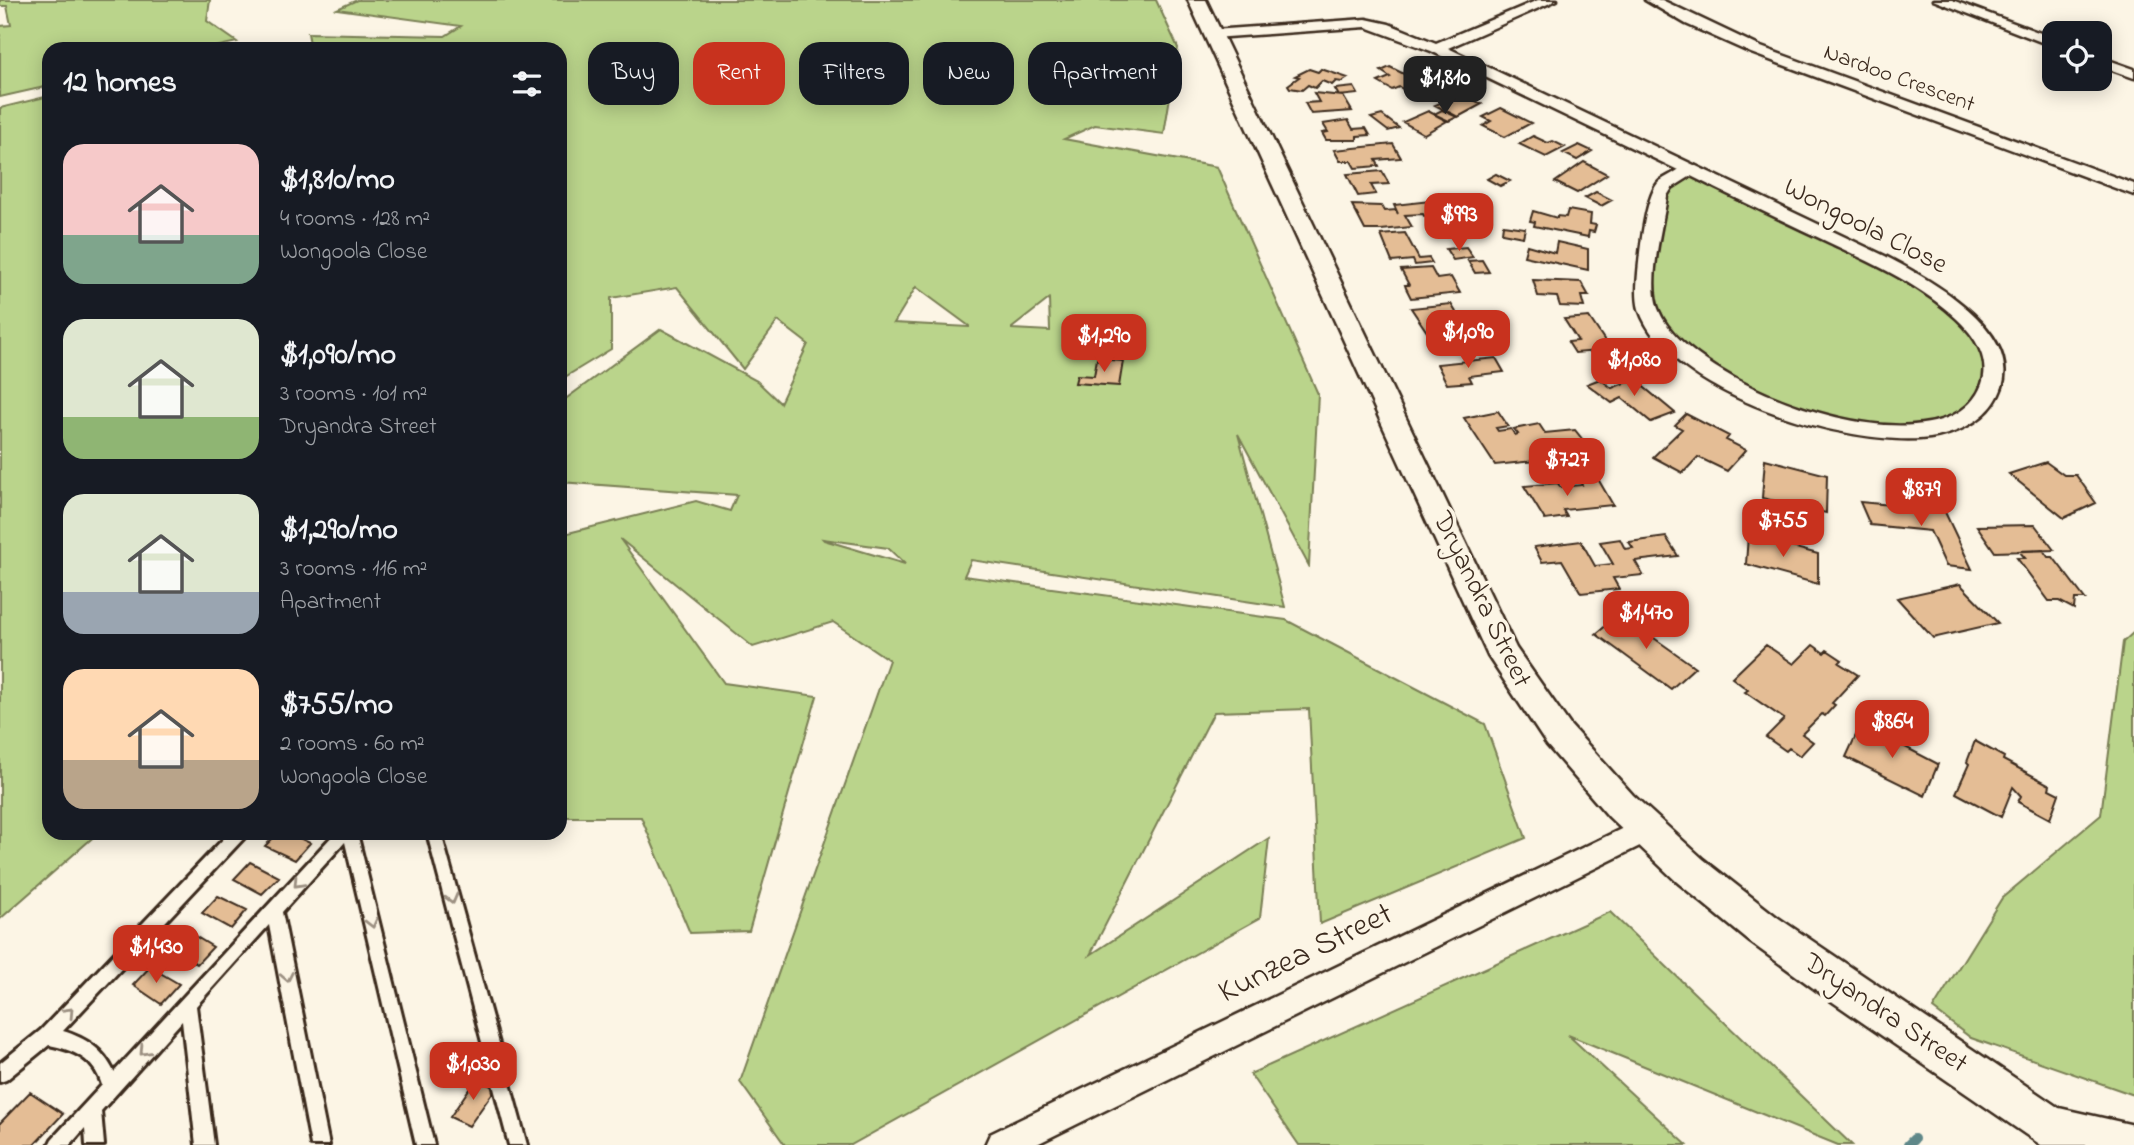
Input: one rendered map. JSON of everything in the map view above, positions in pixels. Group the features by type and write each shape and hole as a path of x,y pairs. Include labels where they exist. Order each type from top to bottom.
{"street":[{"name":"Dryandra Street","path":"1198,0 1504,656 1530,699 1546,719 1644,830 1769,936 2065,1136 2131,1145"},
{"path":"1213,34 1366,23 1384,27 1436,48 1550,0"},
{"name":"Nardoo Crescent","path":"1652,0 1756,50 2134,190"},
{"path":"1940,0 2042,38"},
{"name":"Wongoola Close","path":"1436,48 1690,170 1902,272 1945,299 1981,333 1990,350 1995,370 1994,388 1982,406 1960,421 1930,431 1893,432 1850,427 1814,419 1751,396 1693,364 1672,346 1658,328 1649,311 1645,294 1659,196 1665,185 1690,170"},
{"path":"2112,66 2134,74"},
{"name":"Kunzea Street","path":"1001,1145 1644,830"}],"lane":[{"path":"0,1074 47,1035 232,840"},
{"path":"58,1145 338,840"},
{"path":"352,840 425,1145"},
{"path":"436,840 518,1145"},
{"path":"274,910 320,1145"},
{"path":"188,1003 205,1145"},
{"path":"47,1035 72,1041 97,1056 111,1087"},
{"path":"92,1108 95,1145"}],"green space":[{"path":"0,0 210,0 207,21 237,42 42,42 42,88 0,97 0,26 11,25 7,6 0,6"},
{"path":"357,0 1156,0 1175,42 1028,42 1028,105 1169,105 1164,134 1095,125 1064,139 1217,167 1318,394 1309,566 1238,434 1285,607 971,560 964,576 1286,620 1485,724 1526,838 1320,924 1309,709 1214,712 1090,955 1269,838 1260,918 851,1145 785,1145 740,1082 889,660 833,622 753,647 620,539 724,683 817,696 749,931 690,933 641,817 567,817 567,533 696,501 730,511 737,495 567,483 567,398 661,329 757,381 780,403 808,344 778,321 743,369 677,287 611,298 611,349 567,376 567,42 310,42 308,33 445,36 461,26 337,9","holes":["916,287 969,327 894,323","1049,299 1050,331 1012,329 1012,328","823,539 888,548 905,564"]},
{"path":"42,98 42,840 90,840 0,919 0,108"},
{"path":"1690,170 1923,284 1990,350 1982,406 1930,431 1850,427 1721,381 1649,311 1659,196"},
{"path":"2134,632 2134,1095 1971,1038 1933,1009 2002,898 2101,815 2123,642"},
{"path":"1610,912 1852,1145 1838,1145 1568,1035 1687,1145 1299,1145 1250,1074"}],"building":[{"path":"1390,67 1434,89 1418,96 1399,87 1392,90 1378,82 1390,77 1381,71"},
{"path":"1309,69 1318,72 1321,69 1348,78 1332,85 1322,81 1315,88 1308,85 1302,90 1290,88 1288,85 1299,77 1295,76"},
{"path":"1354,87 1358,94 1339,96 1335,89"},
{"path":"1314,93 1343,96 1352,111 1311,114 1305,103 1319,102"},
{"path":"1459,93 1482,104 1458,117 1435,105 1453,101 1448,99"},
{"path":"1501,108 1531,123 1505,137 1483,126 1491,121 1483,117"},
{"path":"1442,110 1457,117 1449,121 1434,114"},
{"path":"1428,111 1447,121 1424,134 1403,122"},
{"path":"1382,115 1399,128 1388,131 1371,118"},
{"path":"1348,120 1353,129 1366,128 1370,135 1357,136 1357,140 1326,140 1322,133 1328,132 1323,124"},
{"path":"1533,136 1565,147 1546,157 1519,144"},
{"path":"1393,144 1401,158 1376,160 1379,166 1355,168 1351,161 1340,161 1334,150"},
{"path":"1579,145 1592,151 1577,160 1563,153"},
{"path":"1584,162 1607,174 1577,193 1555,182"},
{"path":"1382,171 1389,184 1371,185 1376,194 1358,196 1347,174"},
{"path":"1496,174 1510,181 1500,186 1487,179"},
{"path":"1596,192 1612,200 1601,206 1585,198"},
{"path":"1430,201 1433,206 1439,206 1441,213 1405,215 1412,227 1381,230 1365,230 1352,205 1381,206 1384,211 1396,210 1398,214 1394,205"},
{"path":"1568,210 1591,214 1590,224 1596,225 1594,232 1589,231 1588,237 1534,226 1535,222 1530,221 1533,211 1557,218 1566,217"},
{"path":"1503,225 1525,228 1523,237 1502,233"},
{"path":"1405,233 1419,259 1429,258 1432,263 1415,265 1413,260 1392,262 1381,235"},
{"path":"1557,242 1588,249 1588,270 1524,256 1527,245 1555,253"},
{"path":"1466,247 1473,257 1453,260 1446,249"},
{"path":"1482,260 1489,272 1475,273 1468,261"},
{"path":"1431,268 1437,279 1451,277 1460,293 1411,298 1405,285 1409,285 1401,270"},
{"path":"1533,280 1581,282 1589,296 1581,296 1584,307 1560,306 1557,297 1538,296"},
{"path":"1451,304 1462,322 1449,323 1457,336 1431,338 1411,308"},
{"path":"1589,317 1611,350 1575,353 1568,342 1578,341 1564,319"},
{"path":"1496,358 1504,372 1469,376 1472,382 1447,384 1437,364"},
{"path":"1097,359 1123,361 1119,386 1075,383 1077,375 1094,376"},
{"path":"1600,379 1612,388 1634,379 1675,413 1651,422 1622,398 1612,403 1587,384"},
{"path":"1498,411 1508,426 1496,428 1498,431 1511,429 1515,435 1518,434 1514,429 1539,424 1545,433 1575,430 1595,455 1495,465 1464,418"},
{"path":"1686,414 1729,436 1726,440 1746,450 1727,471 1698,457 1683,473 1653,457 1682,429 1675,425"},
{"path":"1765,459 1827,475 1826,513 1762,498"},
{"path":"2046,462 2064,475 2076,475 2096,503 2064,518 2009,474"},
{"path":"1598,479 1613,505 1563,510 1567,517 1545,520 1524,486 1558,483 1560,487 1582,485 1580,481"},
{"path":"1860,502 1944,510 1972,569 1946,566 1930,531 1870,525"},
{"path":"2035,525 2054,550 1995,552 1977,526"},
{"path":"1748,535 1818,554 1818,584 1746,564"},
{"path":"1666,537 1678,556 1635,561 1643,575 1613,578 1619,589 1581,593 1562,560 1542,562 1534,547 1581,541 1595,566 1613,564 1600,542 1620,539 1625,549 1633,548 1629,542"},
{"path":"2043,550 2048,557 2053,557 2085,599 2075,599 2074,609 2059,601 2049,601 2017,558 2025,558 2019,551"},
{"path":"1960,584 1998,623 1933,638 1897,598"},
{"path":"1620,614 1695,667 1671,689 1596,634"},
{"path":"1766,645 1794,664 1813,645 1842,660 1839,663 1858,675 1832,703 1835,705 1825,716 1822,714 1802,734 1813,742 1800,756 1789,748 1786,751 1766,737 1784,719 1745,692 1748,690 1732,678"},
{"path":"1861,724 1938,764 1925,796 1846,757"},
{"path":"1975,741 2004,757 2003,760 2050,785 2049,789 2059,794 2050,819 2018,802 2021,796 2013,787 2001,817 1956,793 1969,764 1967,762"},
{"path":"271,840 304,840 310,843 295,860 265,846"},
{"path":"250,862 279,877 262,894 234,879"},
{"path":"218,896 247,910 231,929 202,913"},
{"path":"185,930 213,947 197,964 168,948"},
{"path":"150,967 179,984 161,1004 133,985"},
{"path":"476,1079 496,1088 469,1126 450,1117"},
{"path":"30,1092 63,1114 34,1145 0,1145 0,1123"}],"waterway":[{"path":"1908,1145 1914,1139"}]}
